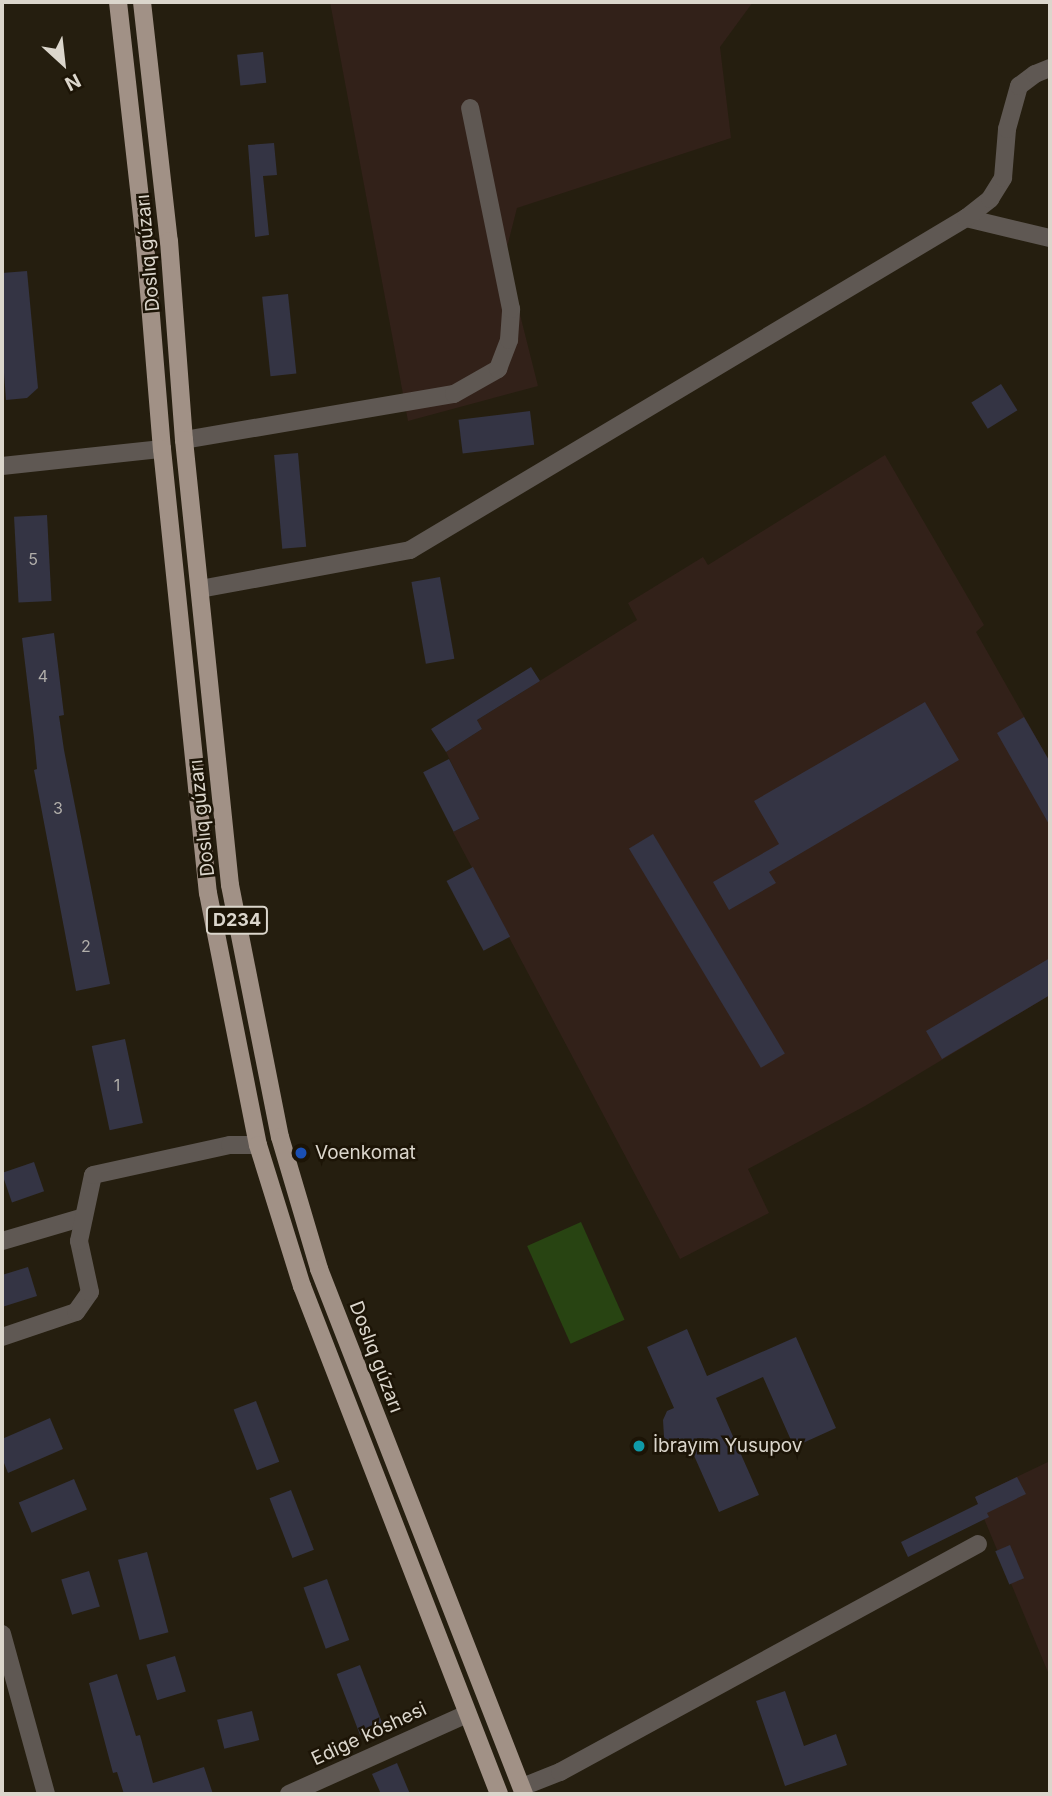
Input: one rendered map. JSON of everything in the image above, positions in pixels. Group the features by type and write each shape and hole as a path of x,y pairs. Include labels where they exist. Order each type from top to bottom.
{"main road":[{"name":"Doslıq gúzarı","path":"118,2 145,243 162,449 208,893 258,1145 302,1286 499,1794"},
{"name":"Doslıq gúzarı","path":"142,2 169,241 184,440 230,885 280,1137 319,1269 523,1791"},
{"path":"145,243 169,241"}],"street":[{"path":"200,589 410,550 966,218 990,199 1003,178 1007,128 1019,86 1035,74 1050,68"},
{"path":"184,440 454,394 498,369 509,340 511,309 470,108"},
{"path":"966,218 1050,238"},
{"path":"2,466 162,449"},
{"path":"2,1337 76,1312 90,1292 79,1241 93,1175 230,1145 258,1145"},
{"path":"2,1241 84,1217"},
{"path":"523,1791 978,1544"},
{"path":"2,1634 46,1794"},
{"name":"Edige kóshesi","path":"289,1794 467,1714"}],"shaded area":[{"path":"330,2 753,2 720,47 731,138 517,208 505,255 538,386 408,421"},
{"path":"885,455 984,625 976,632 1050,762 1050,995 865,1106 748,1169 769,1213 680,1259 453,832 479,819 446,752 482,729 477,720 637,620 628,603 703,557 708,565"},
{"path":"1050,1461 1050,1677 975,1497"}],"green space":[{"path":"581,1222 625,1320 571,1344 527,1246"}],"building":[{"path":"263,52 266,83 240,86 237,55"},
{"path":"274,143 277,175 263,176 269,235 255,237 248,145"},
{"path":"27,271 38,388 27,398 6,400 2,347 2,273"},
{"path":"288,294 296,374 271,376 262,297"},
{"path":"1001,384 1017,410 988,429 971,403"},
{"path":"530,411 534,445 463,454 459,420"},
{"path":"298,453 306,547 282,549 274,455"},
{"path":"47,515 52,601 19,603 14,517"},
{"path":"440,577 454,659 426,664 411,582"},
{"path":"54,633 64,715 59,716 64,750 110,984 76,991 34,770 37,769 22,638"},
{"path":"531,667 540,681 477,720 482,729 446,752 431,729"},
{"path":"925,702 959,760 769,872 776,883 729,910 713,882 779,844 754,801"},
{"path":"1024,717 1050,762 1050,826 997,733"},
{"path":"449,759 479,819 454,832 423,772"},
{"path":"653,834 785,1053 761,1068 629,848"},
{"path":"473,867 510,937 484,951 447,881"},
{"path":"1050,958 1050,995 942,1059 926,1031"},
{"path":"125,1039 143,1123 110,1130 92,1046"},
{"path":"34,1162 44,1191 12,1202 2,1173"},
{"path":"28,1267 37,1296 2,1307 2,1275"},
{"path":"687,1329 707,1376 796,1337 836,1428 794,1447 763,1377 716,1398 759,1495 719,1512 692,1451 686,1454 676,1450 664,1437 663,1420 667,1411 674,1408 647,1347"},
{"path":"256,1401 279,1462 257,1470 234,1410"},
{"path":"50,1418 63,1449 8,1473 2,1458 2,1439"},
{"path":"1017,1477 1026,1494 987,1513 989,1517 908,1557 901,1542 978,1504 975,1497"},
{"path":"74,1479 87,1509 32,1533 19,1502"},
{"path":"291,1490 314,1550 292,1558 270,1498"},
{"path":"1010,1545 1024,1578 1009,1584 995,1551"},
{"path":"147,1552 168,1632 140,1640 118,1560"},
{"path":"89,1571 100,1606 72,1615 61,1579"},
{"path":"327,1579 349,1640 326,1649 304,1588"},
{"path":"175,1656 186,1691 157,1700 146,1665"},
{"path":"360,1665 383,1726 360,1735 337,1674"},
{"path":"117,1674 136,1736 140,1735 153,1783 204,1767 213,1794 124,1794 117,1772 113,1773 89,1683"},
{"path":"785,1691 804,1746 836,1734 847,1765 785,1786 756,1701"},
{"path":"252,1711 259,1740 224,1749 217,1720"},
{"path":"397,1763 410,1794 381,1794 372,1774"}],"place":[{"name":"Voenkomat","path":"301,1153"},
{"name":"İbrayım Yusupov","path":"639,1446"}]}
